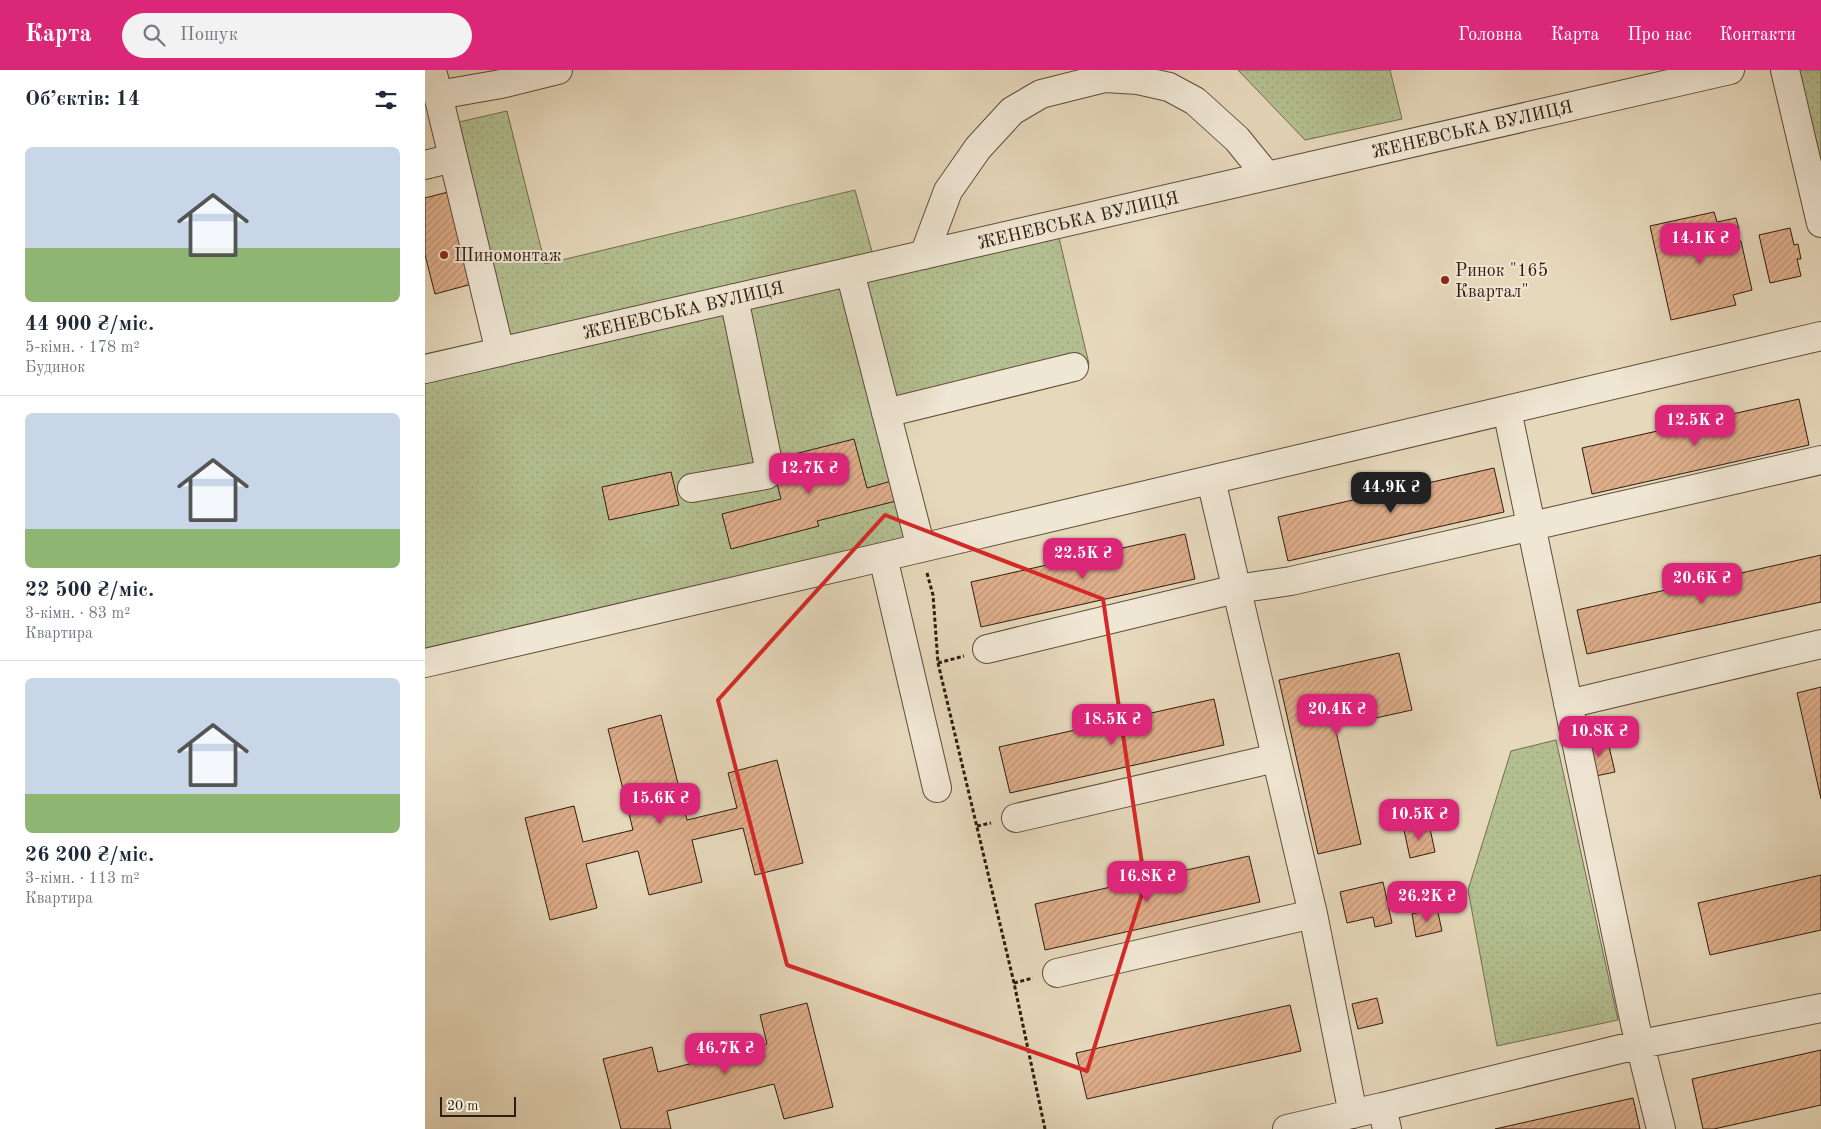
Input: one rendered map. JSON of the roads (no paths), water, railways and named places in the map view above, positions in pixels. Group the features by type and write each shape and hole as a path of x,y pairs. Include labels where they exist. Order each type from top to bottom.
{"street":[{"path":"500,352 435,83 501,84 558,70"},
{"name":"ЖЕНЕВСЬКА ВУЛИЦЯ","path":"425,369 1731,70"},
{"path":"1785,70 1821,223"},
{"path":"924,255 948,191 978,148 1012,111 1041,94 1105,78 1138,80 1169,87 1195,101 1237,139 1267,176"},
{"path":"425,165 453,158"},
{"path":"850,272 921,548"},
{"path":"692,488 766,475 770,472 734,298"},
{"path":"425,663 1821,336"},
{"path":"885,413 1075,367"},
{"path":"1507,410 1568,704 1661,1129"},
{"path":"987,649 1236,588 1291,581 1821,460"},
{"path":"1211,480 1313,914 1353,1114"},
{"path":"883,557 937,788"},
{"path":"1568,704 1821,644"},
{"path":"1016,818 1276,758"},
{"path":"1057,973 1313,914"},
{"path":"1287,1129 1353,1114 1385,1118 1641,1044 1821,1008"}],"place":[{"name":"Шиномонтаж","path":"444,255"},
{"name":"Ринок \"165 Квартал\"","path":"1445,280"}]}
